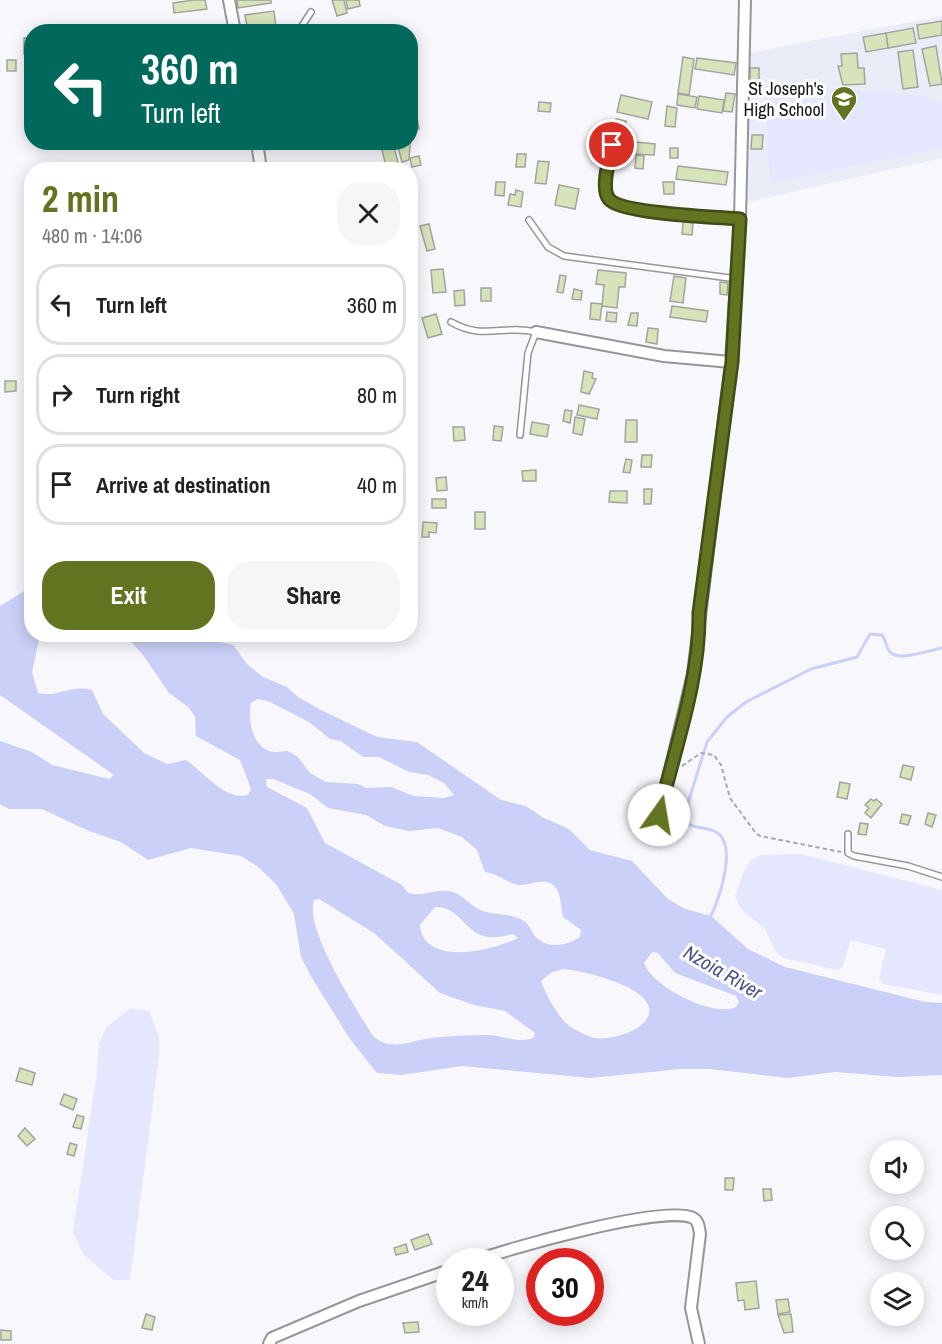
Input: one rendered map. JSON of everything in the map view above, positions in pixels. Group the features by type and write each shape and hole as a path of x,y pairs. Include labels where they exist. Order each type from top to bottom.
{"street":[{"path":"229,0 234,24"},
{"path":"659,815 693,674 732,362 740,219 745,0"},
{"path":"536,333 664,356 732,362"},
{"path":"509,1248 588,1229 671,1216 691,1218 698,1223 700,1234 691,1308 699,1344"},
{"path":"269,1344 272,1338 359,1301 436,1275"}],"lane":[{"path":"303,24 311,12"},
{"path":"612,145 606,190 608,199 614,203 622,207 677,215 740,219"},
{"path":"528,220 548,247 564,256 736,279"},
{"path":"452,322 474,332 519,329 536,333 528,353 520,435"},
{"path":"848,834 848,853 908,866 942,877"}],"path":[{"path":"670,766 685,765 701,753 714,755 726,778 730,798 754,832 781,841 848,853"}],"shaded area":[{"name":"St Joseph's High School","path":"942,16 942,158 748,202 748,53"},
{"path":"799,88 901,93 930,98 942,104 942,148 770,183 765,91"},
{"path":"801,854 942,890 942,995 883,984 879,978 886,949 850,941 843,967 837,970 783,958 775,951 765,929 741,909 735,896 750,861 760,855"},
{"path":"131,1008 149,1011 159,1037 159,1056 130,1280 114,1280 84,1255 73,1232 97,1072 99,1043 107,1027"}],"water":[{"name":"Nzoia River","path":"24,591 24,642 38,642 32,672 38,693 92,690 103,714 144,753 167,764 186,760 222,789 239,796 248,795 251,789 240,760 196,736 195,716 188,707 169,693 131,642 220,642 233,645 247,664 263,677 287,687 298,697 321,710 377,737 417,742 501,800 526,806 542,817 569,829 590,850 632,861 668,899 685,909 711,916 748,949 785,967 925,1002 942,1003 942,1075 897,1077 835,1072 787,1078 710,1069 681,1069 590,1078 462,1066 402,1075 377,1073 350,1039 312,978 301,957 294,914 276,884 257,866 241,856 191,848 148,860 121,842 89,831 42,809 9,809 0,804 0,741 32,752 52,765 109,779 114,775 0,695 0,606","holes":["257,699 268,701 309,722 330,739 341,741 363,757 379,757 409,772 428,775 444,783 454,795 444,798 414,796 391,787 366,788 358,784 326,782 310,773 298,757 288,751 271,752 258,743 252,730 250,717 251,703","266,779 273,779 310,794 328,808 366,815 385,826 409,831 438,828 462,837 477,850 485,872 517,884 547,882 556,888 563,917 581,930 580,937 569,943 550,945 539,940 524,921 513,916 480,910 454,892 408,893 402,885 325,843 307,808 267,787","319,899 374,933 440,993 474,1005 505,1011 535,1033 533,1038 516,1040 480,1035 431,1038 401,1044 380,1041 373,1036 324,949 313,913 314,900","435,907 443,908 456,914 471,929 484,936 513,934 518,938 478,950 446,951 434,947 424,938 420,925","652,952 658,953 675,973 736,996 739,1002 736,1007 726,1009 699,1004 659,982 644,963","564,969 585,973 625,986 637,992 645,1000 649,1008 648,1015 638,1028 611,1038 593,1037 574,1029 559,1014 541,981 552,972"]}],"building":[{"path":"205,0 207,9 174,13 173,3"},
{"path":"237,0 271,0 271,3 238,8"},
{"path":"332,0 344,0 347,13 337,16"},
{"path":"346,0 359,0 360,6 348,9"},
{"path":"274,11 276,24 247,24 245,15"},
{"path":"942,21 942,35 919,39 917,25"},
{"path":"913,28 916,43 888,48 886,33"},
{"path":"886,33 888,48 866,52 863,37"},
{"path":"936,46 942,84 930,86 922,49"},
{"path":"913,50 918,87 903,89 898,52"},
{"path":"857,53 858,68 864,68 865,84 843,85 838,66 842,66 841,54"},
{"path":"683,57 694,59 689,95 678,93"},
{"path":"697,58 736,63 734,75 695,69"},
{"path":"7,60 16,60 16,71 7,71"},
{"path":"750,68 759,68 759,81 750,80"},
{"path":"726,93 735,94 732,112 723,111"},
{"path":"678,94 697,97 695,108 677,105"},
{"path":"621,95 652,102 648,119 617,112"},
{"path":"699,96 724,100 722,113 697,109"},
{"path":"539,102 551,103 550,112 538,111"},
{"path":"667,106 677,108 675,127 665,126"},
{"path":"616,119 626,121 623,135 613,132"},
{"path":"752,135 763,135 762,149 751,149"},
{"path":"635,142 655,144 654,155 634,154"},
{"path":"670,148 678,148 678,158 670,158"},
{"path":"382,150 395,150 398,162 385,162"},
{"path":"399,150 410,150 409,160 402,162"},
{"path":"517,154 526,154 525,167 516,167"},
{"path":"636,155 644,156 643,169 635,168"},
{"path":"419,156 421,165 418,166 418,162 411,162 410,158"},
{"path":"538,161 549,162 546,184 535,183"},
{"path":"678,166 728,172 726,185 676,179"},
{"path":"496,182 505,182 504,196 495,195"},
{"path":"663,182 674,182 674,194 664,194"},
{"path":"559,185 579,189 575,209 555,205"},
{"path":"516,190 523,192 521,207 508,205 510,194 515,195"},
{"path":"683,222 693,223 692,235 682,234"},
{"path":"429,224 435,249 427,251 420,226"},
{"path":"443,269 446,292 433,293 431,270"},
{"path":"598,270 626,273 625,287 619,287 617,308 602,306 604,285 596,284"},
{"path":"560,275 566,276 563,293 557,292"},
{"path":"674,276 686,278 683,303 670,301"},
{"path":"720,282 728,283 727,295 720,294"},
{"path":"481,288 491,288 491,301 481,301"},
{"path":"574,289 582,291 581,300 572,299"},
{"path":"464,290 465,305 455,306 454,291"},
{"path":"591,303 602,304 600,320 590,319"},
{"path":"672,306 708,311 706,322 670,317"},
{"path":"607,312 617,313 616,322 606,321"},
{"path":"631,313 638,313 637,326 628,325"},
{"path":"436,314 442,334 428,338 422,318"},
{"path":"648,328 658,329 657,344 646,342"},
{"path":"584,371 593,373 592,378 596,379 589,394 581,392"},
{"path":"5,381 16,381 16,391 5,392"},
{"path":"579,405 599,409 597,419 577,415"},
{"path":"565,410 572,411 570,423 563,421"},
{"path":"575,417 585,419 582,435 573,433"},
{"path":"626,420 637,420 637,442 625,442"},
{"path":"532,422 549,425 547,437 530,434"},
{"path":"494,426 503,427 501,441 493,440"},
{"path":"453,427 464,427 465,440 454,441"},
{"path":"642,455 652,455 651,467 641,467"},
{"path":"626,459 632,460 630,473 623,472"},
{"path":"536,470 536,481 523,481 522,471"},
{"path":"446,477 447,490 437,491 436,478"},
{"path":"644,489 652,489 651,504 644,504"},
{"path":"610,491 627,491 627,503 609,502"},
{"path":"432,499 446,499 446,508 432,508"},
{"path":"475,512 485,512 485,529 475,529"},
{"path":"423,522 437,523 436,533 429,532 429,537 422,537"},
{"path":"903,765 914,767 911,780 900,777"},
{"path":"840,782 850,784 847,799 837,797"},
{"path":"871,799 874,801 876,799 882,804 871,818 865,813 869,808 865,805"},
{"path":"928,813 936,815 932,827 925,824"},
{"path":"902,814 911,816 908,825 900,823"},
{"path":"860,823 868,824 866,835 858,834"},
{"path":"20,1068 35,1073 32,1085 16,1081"},
{"path":"64,1094 77,1099 73,1110 60,1104"},
{"path":"77,1115 84,1117 81,1129 73,1127"},
{"path":"25,1128 35,1139 27,1146 18,1136"},
{"path":"70,1143 77,1145 74,1156 67,1154"},
{"path":"725,1178 734,1178 733,1190 725,1190"},
{"path":"763,1189 771,1189 772,1200 764,1201"},
{"path":"428,1234 432,1244 415,1250 411,1240"},
{"path":"406,1244 408,1252 396,1255 394,1248"},
{"path":"756,1281 759,1308 745,1310 744,1300 738,1301 736,1283"},
{"path":"788,1299 790,1312 778,1314 776,1300"},
{"path":"146,1314 155,1317 152,1330 142,1328"},
{"path":"791,1314 793,1332 784,1333 778,1315"},
{"path":"418,1322 419,1332 405,1333 403,1323"},
{"path":"1,1330 11,1331 11,1340 1,1340"}],"waterway":[{"path":"709,920 725,875 726,849 723,839 716,832 690,825 683,819 707,742 727,717 746,702 811,669 857,657 870,634 882,635 894,655 907,656 942,648"}],"place":[{"name":"St Joseph's High School","path":"844,122"}],"route":[{"path":"612,145 606,190 608,199 614,203 622,207 677,215 740,219 732,362 699,613 699,631 693,674 659,815"}]}
